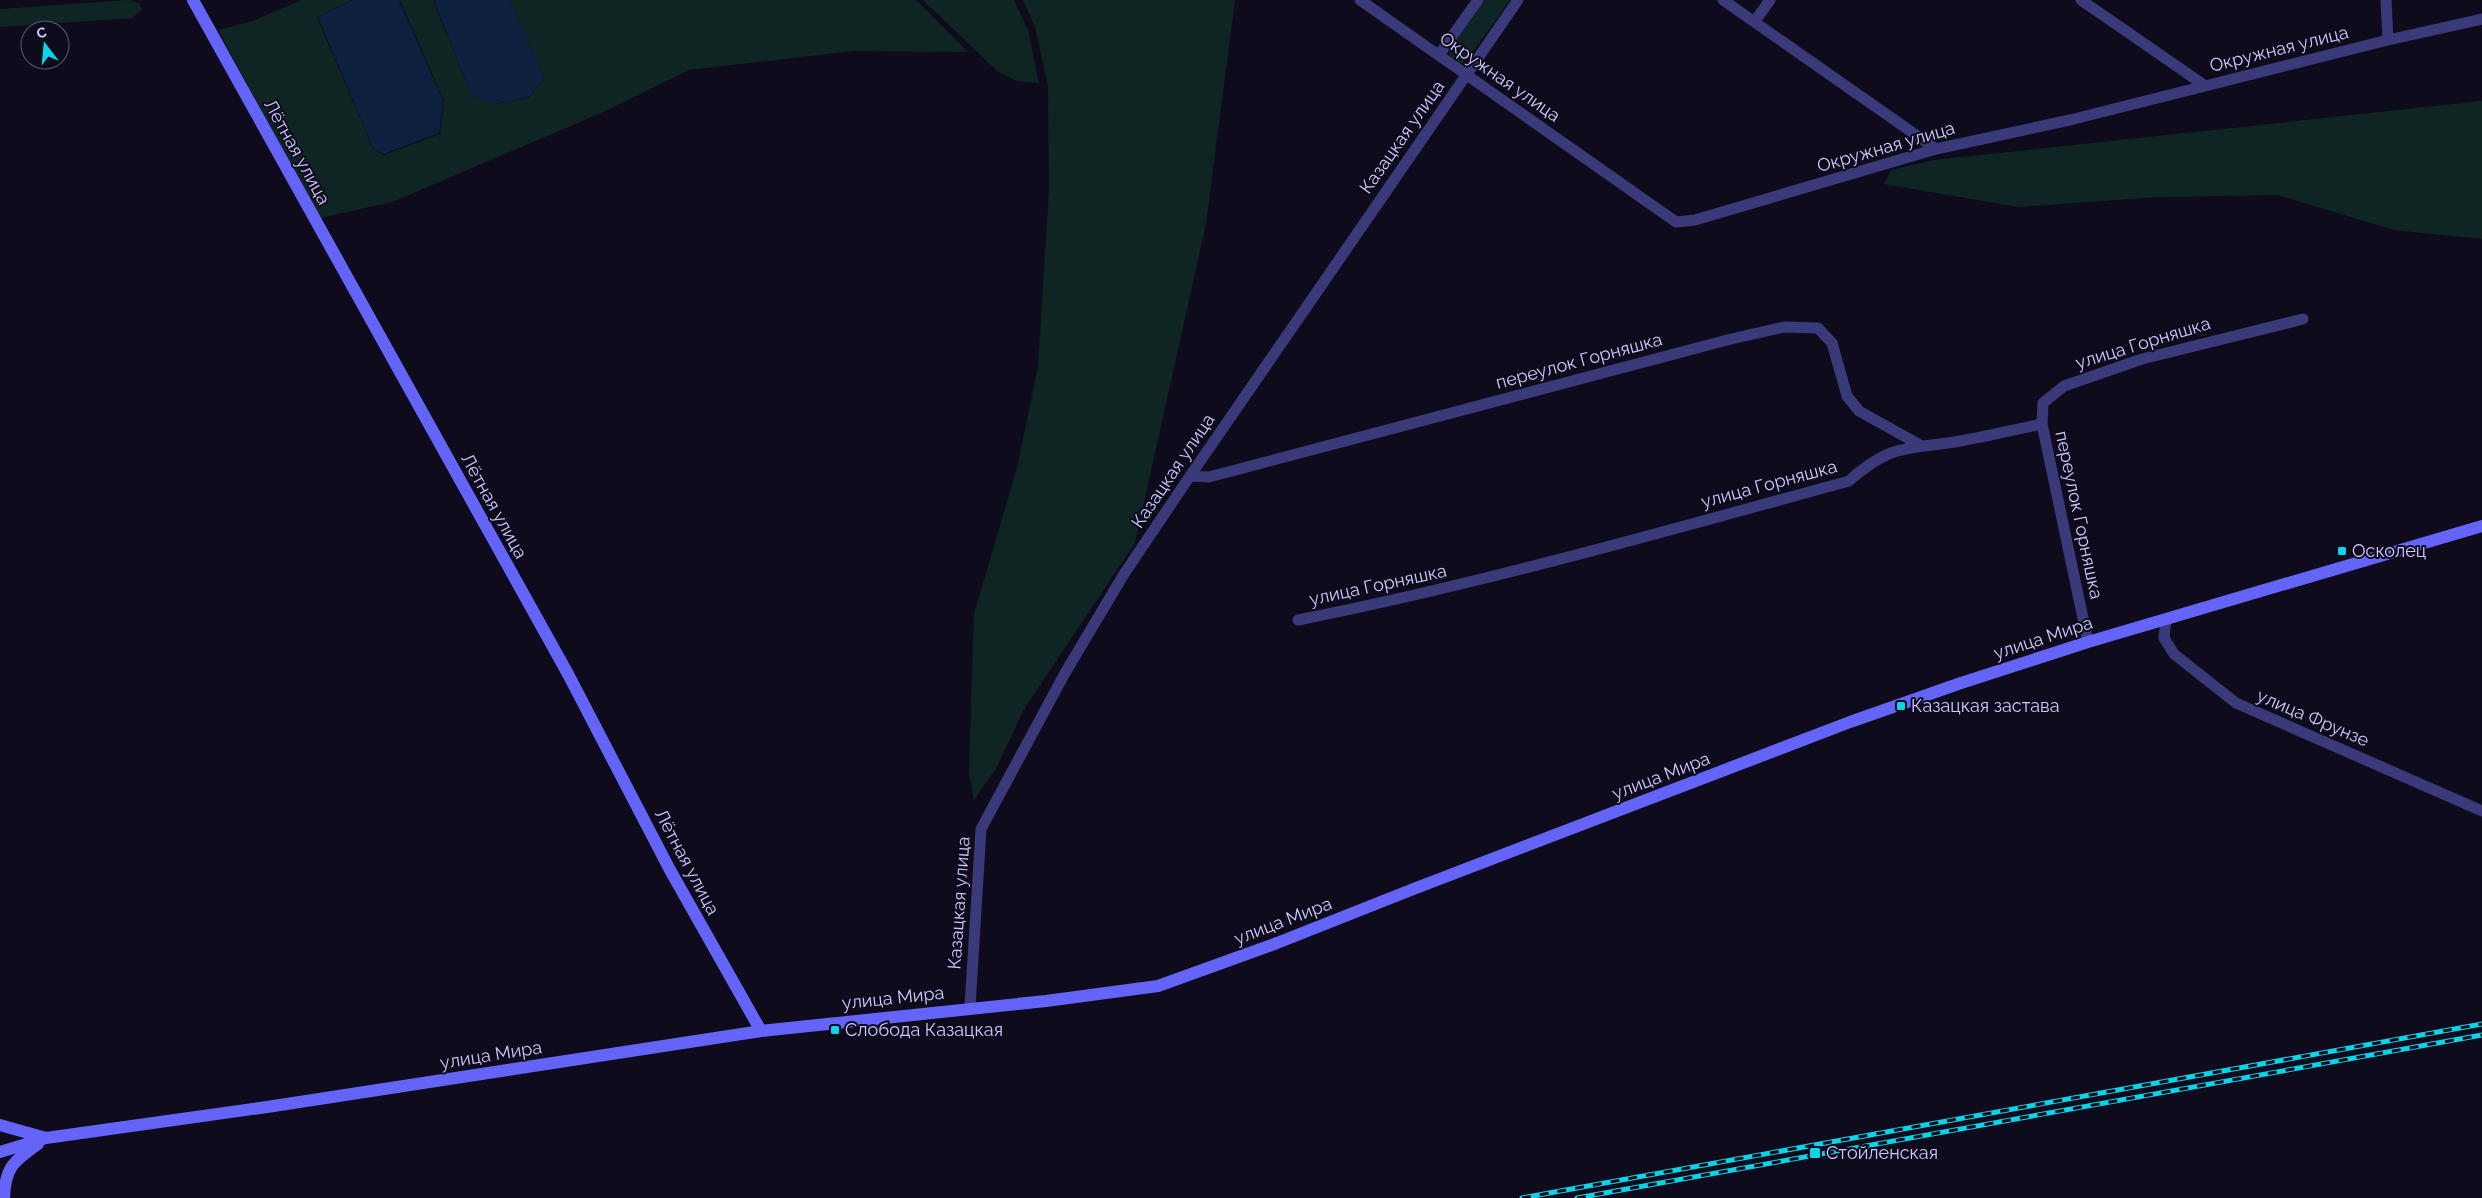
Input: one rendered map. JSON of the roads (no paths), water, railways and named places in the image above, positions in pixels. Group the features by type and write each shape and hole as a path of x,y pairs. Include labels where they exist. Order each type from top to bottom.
{"main road":[{"name":"Лётная улица","path":"193,0 563,666 670,870 761,1031"},
{"name":"улица Мира","path":"0,1152 46,1138 296,1103 761,1031 970,1007 1046,1001 1158,986 1278,943 1850,722 1961,683 2088,642 2482,526"},
{"name":"улица Мира","path":"0,1125 46,1138"},
{"name":"улица Мира","path":"4,1198 5,1177 14,1161 46,1138"}],"street":[{"name":"Окружная улица","path":"1360,0 1676,222 1695,220 1936,149 2070,120 2204,85 2482,19"},
{"name":"Казацкая улица","path":"1439,55 1478,0"},
{"name":"Казацкая улица","path":"970,1007 981,829 1065,673 1124,574 1518,0"},
{"path":"1723,0 1936,149"},
{"path":"1754,21 1770,0"},
{"path":"2081,0 2204,85"},
{"path":"2386,0 2388,40"},
{"name":"улица Горняшка","path":"1298,620 1382,603 1528,569 1849,480 1870,462 1885,454 1920,445 1954,442 2042,424 2043,402 2064,386 2142,359 2303,319"},
{"name":"переулок Горняшка","path":"1190,476 1209,477 1784,326 1818,328 1832,344 1847,396 1859,411 1920,445"},
{"name":"переулок Горняшка","path":"2042,424 2088,642"},
{"name":"улица Фрунзе","path":"2166,620 2164,638 2174,654 2236,704 2482,811"}],"water":[{"path":"353,0 399,0 443,101 439,133 384,154 373,148 318,17"},
{"path":"510,0 544,78 529,97 494,104 472,96 434,1"}],"railway":[{"path":"1522,1198 2482,1024"},
{"path":"1577,1198 2482,1035"}],"place":[{"name":"Осколец","path":"2342,551"},
{"name":"Казацкая застава","path":"1901,706"},
{"name":"Слобода Казацкая","path":"835,1030"},
{"name":"Стойленская","path":"1815,1153"}]}
